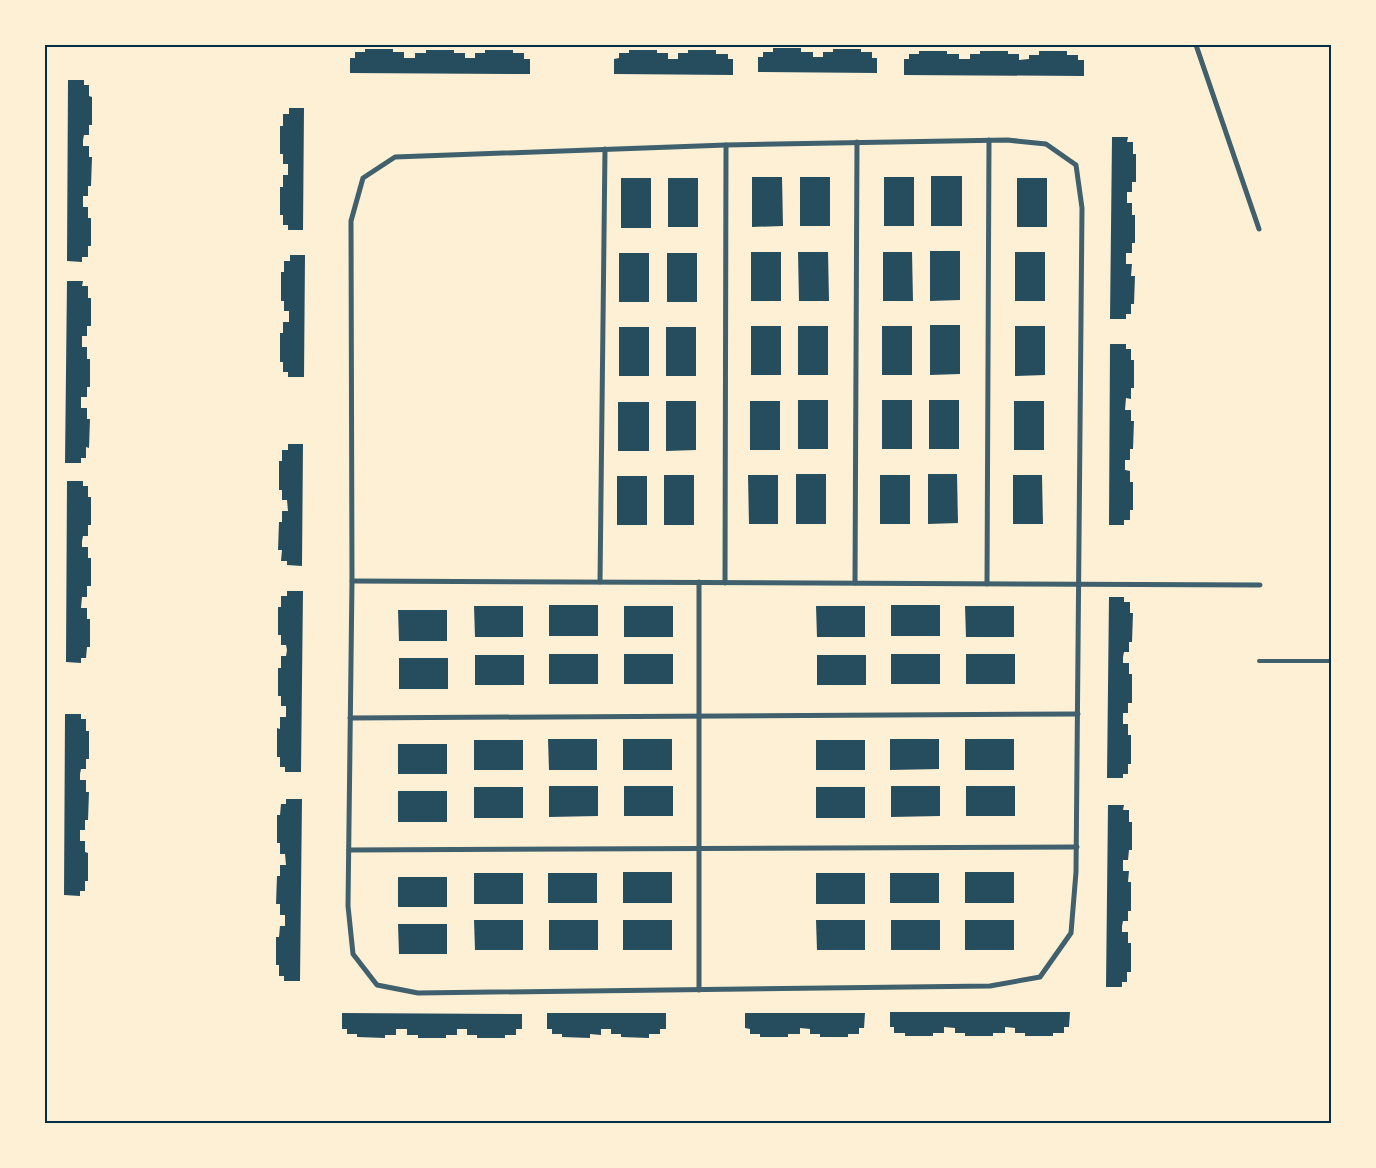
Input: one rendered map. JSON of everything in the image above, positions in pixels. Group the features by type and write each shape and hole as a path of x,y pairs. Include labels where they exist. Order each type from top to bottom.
{"street":[{"path":"1196,45 1258,230"},
{"path":"987,584 990,140"},
{"path":"1007,140 1046,144 1076,165 1082,208 1077,847 1071,933 1040,977 990,986 418,993 377,985 353,954 348,906 352,581 351,221 363,178 395,157 857,142 1007,140"},
{"path":"855,583 857,142"},
{"path":"725,583 726,145"},
{"path":"600,582 605,149"},
{"path":"352,581 1260,585"},
{"path":"699,582 699,990"},
{"path":"350,718 1078,714"},
{"path":"349,850 1077,847"}],"lane":[{"path":"1258,661 1331,661"}],"building":[{"path":"773,48 801,48 801,52 813,52 813,57 823,57 823,52 833,52 833,49 861,49 861,52 872,52 872,58 877,58 877,73 758,72 758,57 763,57 763,52 773,52"},
{"path":"365,49 393,49 393,52 404,52 404,58 415,58 415,53 426,53 426,50 454,50 454,53 465,53 465,58 475,58 475,53 485,53 485,50 513,50 513,53 524,53 524,59 530,59 530,74 350,73 350,58 355,58 355,52 365,52"},
{"path":"629,50 657,50 657,53 668,53 668,59 678,59 678,53 688,53 688,50 716,50 716,54 728,54 728,59 733,59 733,75 614,74 614,59 619,58 619,53 629,53"},
{"path":"919,51 947,51 947,54 959,54 959,59 970,59 970,54 980,54 980,51 1008,51 1008,54 1019,54 1019,60 1029,59 1029,55 1039,55 1039,51 1067,51 1067,55 1078,55 1078,60 1084,60 1084,76 904,75 904,59 909,59 909,54 919,54"},
{"path":"68,80 84,80 84,85 89,85 89,96 92,97 92,125 89,125 89,135 84,135 83,140 83,146 89,146 89,157 92,157 91,186 88,186 88,196 83,196 83,207 88,207 88,218 91,218 91,246 88,246 88,257 82,257 82,262 67,261"},
{"path":"289,108 304,108 303,230 288,230 288,225 283,225 283,215 280,215 280,187 283,187 283,175 288,175 288,164 283,164 283,154 280,154 280,126 283,126 283,114 289,114"},
{"path":"1112,137 1128,137 1127,142 1133,142 1133,154 1136,154 1136,182 1132,182 1132,192 1127,192 1127,203 1132,203 1132,215 1135,215 1135,243 1132,243 1132,253 1126,253 1126,264 1132,264 1131,276 1135,276 1134,304 1131,304 1131,314 1126,314 1126,319 1110,319"},
{"path":"931,176 962,176 962,226 931,226"},
{"path":"752,177 782,177 783,226 752,227"},
{"path":"800,177 830,177 830,226 800,226"},
{"path":"884,177 914,177 914,226 884,226"},
{"path":"621,178 651,178 651,228 621,228"},
{"path":"668,178 698,178 698,227 668,227"},
{"path":"1017,178 1047,178 1047,227 1017,227"},
{"path":"930,251 960,251 960,300 930,301"},
{"path":"751,252 781,252 781,301 751,301"},
{"path":"798,252 828,252 829,301 799,301"},
{"path":"883,252 912,252 913,301 883,301"},
{"path":"1015,252 1045,252 1045,301 1015,301"},
{"path":"619,253 649,253 649,302 619,302"},
{"path":"667,253 697,253 697,302 667,302"},
{"path":"290,255 305,255 304,377 288,377 288,372 283,372 283,362 280,362 280,333 283,333 283,322 289,322 289,311 284,311 284,301 281,301 281,272 284,272 284,261 290,261"},
{"path":"67,281 83,281 82,286 88,286 88,298 91,298 91,326 87,326 87,336 82,336 82,347 87,347 87,359 90,359 90,387 87,387 87,397 81,397 81,408 87,408 87,419 90,419 89,448 86,447 86,458 81,458 81,463 65,463"},
{"path":"930,325 960,325 960,374 930,375"},
{"path":"751,326 781,326 781,375 751,375"},
{"path":"798,326 828,326 828,375 798,375"},
{"path":"882,326 912,326 912,375 882,375"},
{"path":"1015,326 1045,326 1045,375 1015,376"},
{"path":"619,327 649,327 649,376 619,376"},
{"path":"666,327 696,327 696,376 666,376"},
{"path":"1110,344 1126,344 1126,349 1131,349 1131,360 1134,360 1134,388 1131,388 1131,399 1126,398 1125,410 1131,410 1131,421 1134,421 1133,449 1130,449 1130,460 1125,460 1125,470 1130,471 1130,482 1133,482 1133,510 1130,510 1130,520 1124,520 1124,525 1109,525"},
{"path":"798,400 828,400 828,449 798,449"},
{"path":"882,400 912,400 912,449 882,449"},
{"path":"929,400 959,400 959,449 929,449"},
{"path":"666,401 696,401 696,450 666,451"},
{"path":"750,401 780,401 780,450 750,450"},
{"path":"1014,401 1044,401 1044,450 1014,450"},
{"path":"618,402 649,402 649,451 618,451"},
{"path":"288,444 303,444 302,566 287,565 287,561 281,561 282,550 278,550 279,522 282,522 282,511 288,511 287,500 282,500 282,490 279,490 279,461 282,461 282,450 288,450"},
{"path":"796,474 826,474 826,524 796,524"},
{"path":"928,474 957,474 958,523 928,524"},
{"path":"664,475 694,475 694,525 664,525"},
{"path":"748,475 778,475 778,524 749,524"},
{"path":"880,475 910,475 910,524 880,524"},
{"path":"1013,475 1042,475 1043,524 1013,524"},
{"path":"617,476 647,476 647,525 617,525"},
{"path":"67,481 83,481 83,486 88,486 88,497 91,497 91,525 88,525 88,536 83,536 82,547 88,547 88,558 91,558 91,586 87,586 87,597 82,597 81,608 87,608 87,619 90,619 90,647 87,647 86,658 81,658 81,663 66,662"},
{"path":"287,591 303,591 301,772 285,772 285,767 280,767 280,757 277,757 277,728 280,729 280,717 286,717 286,706 281,706 281,696 278,696 278,668 281,668 281,656 286,656 287,650 286,645 281,645 281,635 278,635 278,607 281,607 281,596 287,596"},
{"path":"1109,597 1124,597 1124,602 1130,602 1130,613 1133,613 1132,642 1129,642 1129,652 1124,652 1123,657 1123,663 1129,663 1129,674 1132,674 1132,703 1128,703 1128,713 1123,713 1123,724 1128,724 1128,735 1131,735 1131,764 1128,764 1128,774 1123,774 1123,778 1107,778"},
{"path":"549,605 598,605 598,636 549,636"},
{"path":"891,605 940,605 940,636 891,636"},
{"path":"474,606 523,606 523,637 475,637"},
{"path":"624,606 673,606 673,637 624,637"},
{"path":"816,606 865,606 865,637 817,637"},
{"path":"965,606 1014,606 1014,637 966,637"},
{"path":"398,610 447,610 447,641 399,641"},
{"path":"549,654 598,654 598,684 549,684"},
{"path":"624,654 673,654 673,684 624,684"},
{"path":"891,654 940,654 940,684 891,684"},
{"path":"966,654 1015,654 1015,684 966,684"},
{"path":"475,655 524,655 524,685 475,685"},
{"path":"817,655 866,655 866,685 817,685"},
{"path":"399,658 448,658 448,689 399,689"},
{"path":"65,714 81,714 81,719 86,719 86,731 89,731 89,759 86,759 86,769 81,769 80,774 80,780 86,780 86,792 89,792 88,820 85,820 85,830 80,830 80,841 85,841 85,852 88,853 88,881 85,881 85,891 80,891 80,896 64,895"},
{"path":"548,739 597,739 597,770 549,770"},
{"path":"623,739 672,739 672,770 623,770"},
{"path":"890,739 939,739 939,769 890,770"},
{"path":"965,739 1014,739 1014,770 965,770"},
{"path":"474,740 523,740 523,770 474,770"},
{"path":"816,740 865,740 865,770 816,770"},
{"path":"398,744 447,744 447,774 398,774"},
{"path":"549,786 598,786 598,816 549,817"},
{"path":"624,786 673,786 673,816 624,816"},
{"path":"891,786 940,786 940,816 891,817"},
{"path":"966,786 1015,786 1015,816 966,816"},
{"path":"474,787 523,787 523,818 474,818"},
{"path":"816,787 865,787 865,818 816,818"},
{"path":"398,791 447,791 447,822 398,822"},
{"path":"286,799 302,799 300,981 284,981 284,976 279,976 279,965 276,965 276,937 279,937 280,926 285,926 285,915 280,915 280,904 276,904 277,876 280,876 280,865 286,865 285,854 280,854 280,843 277,843 277,815 280,815 281,804 286,804"},
{"path":"1108,805 1124,805 1123,810 1129,810 1129,822 1132,822 1132,850 1129,850 1128,860 1123,860 1123,871 1129,871 1128,882 1131,882 1131,911 1128,911 1128,921 1123,921 1122,926 1122,932 1128,932 1128,943 1131,943 1131,972 1127,972 1127,982 1122,982 1122,987 1106,987"},
{"path":"623,872 672,872 672,903 623,903"},
{"path":"965,872 1014,872 1014,903 965,903"},
{"path":"474,873 523,873 523,904 474,904"},
{"path":"548,873 597,873 597,903 548,903"},
{"path":"816,873 865,873 865,904 816,904"},
{"path":"890,873 939,873 939,903 890,903"},
{"path":"398,877 447,877 447,907 398,907"},
{"path":"474,920 523,920 523,950 475,950"},
{"path":"549,920 598,920 598,950 549,950"},
{"path":"623,920 672,920 672,950 623,950"},
{"path":"816,920 865,920 865,950 817,950"},
{"path":"891,920 940,920 940,950 891,950"},
{"path":"965,920 1014,920 1014,950 965,950"},
{"path":"398,924 447,924 447,954 399,954"},
{"path":"890,1012 1070,1012 1069,1027 1064,1027 1064,1033 1053,1033 1053,1036 1025,1036 1025,1033 1015,1033 1015,1028 1005,1027 1005,1033 993,1033 993,1036 965,1036 965,1033 955,1033 955,1028 944,1027 944,1033 933,1033 933,1036 905,1036 905,1033 894,1033 894,1027 890,1027"},
{"path":"342,1013 522,1014 522,1029 516,1029 516,1035 505,1035 505,1038 477,1038 477,1035 467,1035 467,1029 457,1029 457,1035 446,1035 446,1038 418,1038 418,1035 407,1035 407,1029 396,1029 396,1035 385,1035 385,1038 357,1037 357,1034 347,1034 347,1029 342,1029"},
{"path":"547,1013 666,1013 666,1029 660,1029 660,1034 649,1034 649,1038 621,1037 621,1034 611,1034 611,1029 601,1029 601,1035 590,1034 590,1038 562,1037 562,1034 552,1034 552,1029 547,1029"},
{"path":"745,1013 865,1013 864,1028 859,1028 859,1034 848,1034 848,1037 820,1037 820,1034 810,1034 810,1029 800,1028 800,1034 788,1034 788,1037 760,1037 760,1034 750,1034 750,1029 745,1028"}]}
